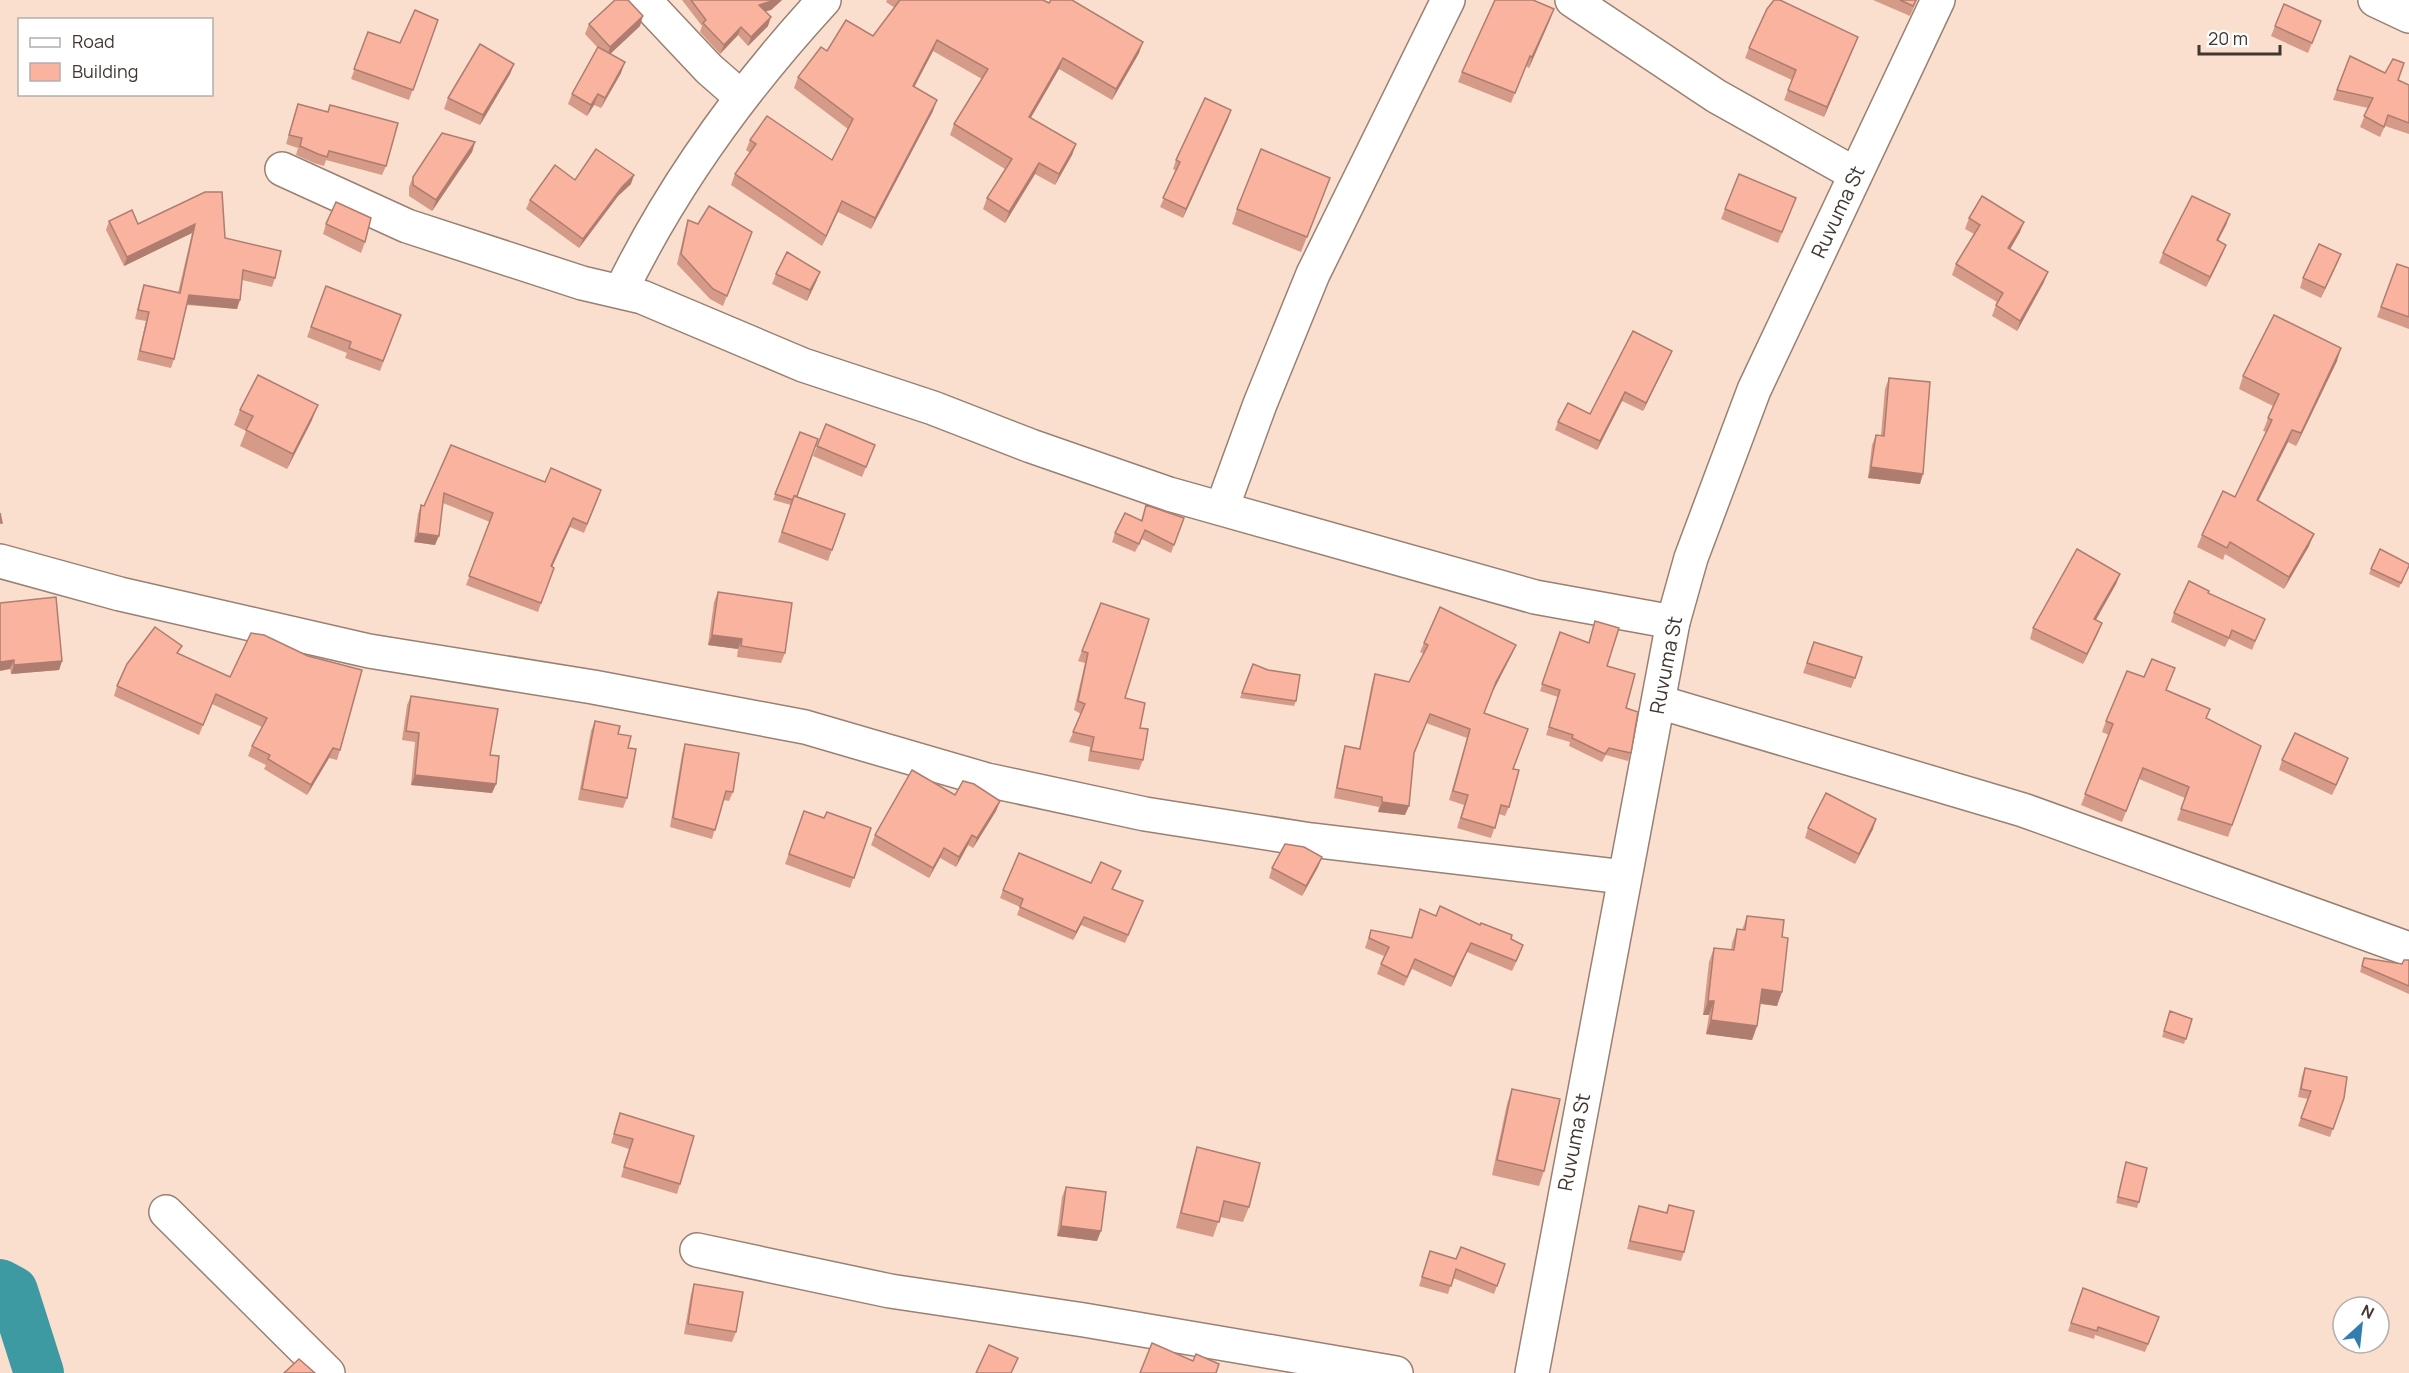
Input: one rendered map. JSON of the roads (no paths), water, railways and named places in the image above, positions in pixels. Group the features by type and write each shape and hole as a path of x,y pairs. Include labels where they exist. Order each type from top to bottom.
{"street":[{"path":"644,0 708,69 741,97"},
{"path":"621,291 681,184 741,97 774,54 824,0"},
{"path":"1221,508 1313,274 1448,0"},
{"path":"1572,0 1716,96 1856,174"},
{"name":"Ruvuma St","path":"1532,1373 1673,622 1691,558 1754,390 1938,0"},
{"path":"2375,0 2409,16"},
{"path":"282,169 407,226 559,276 621,291 661,304 803,365 933,408 1104,472 1221,508 1535,597 1673,622"},
{"path":"0,561 120,594 369,651 594,687 806,727 987,780 1145,814 1311,840 1624,877"},
{"path":"1659,702 2023,810 2409,949"},
{"path":"166,1212 328,1373"},
{"path":"697,1250 890,1291 1084,1320 1396,1373"}],"waterway":[{"path":"0,1284 13,1291 39,1373"}]}
